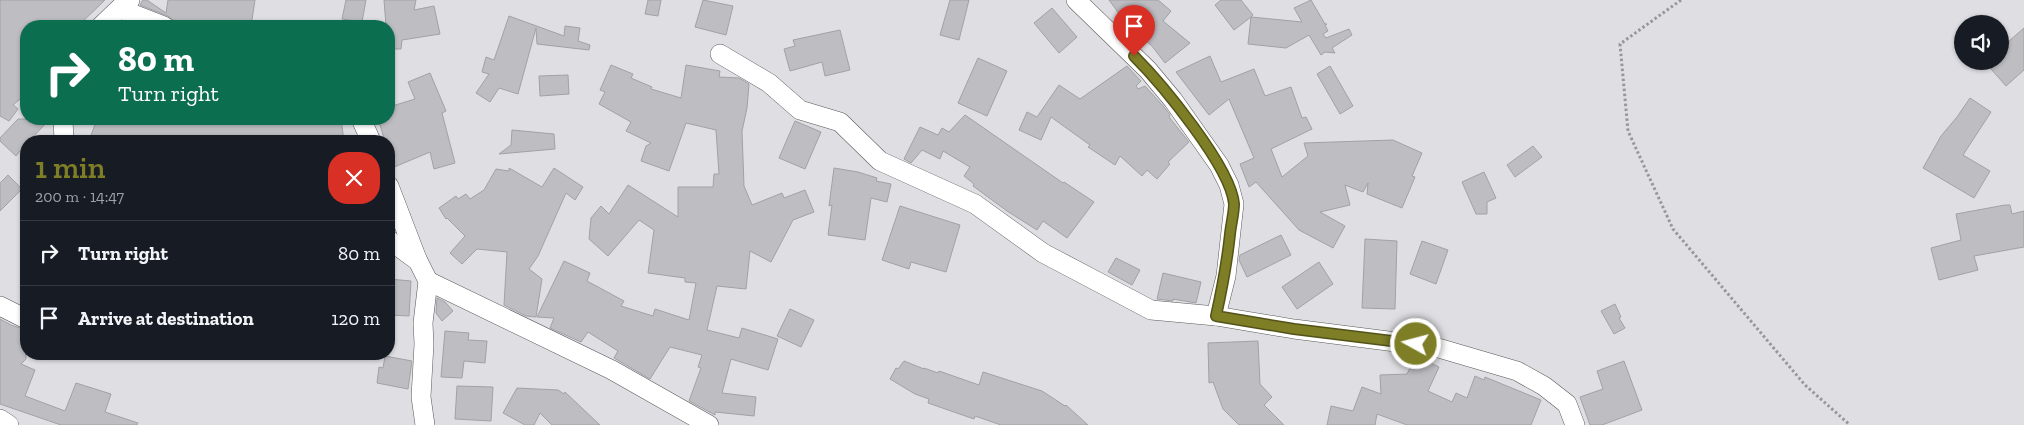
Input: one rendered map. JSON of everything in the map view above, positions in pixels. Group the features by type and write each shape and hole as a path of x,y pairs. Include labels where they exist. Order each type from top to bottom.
{"street":[{"path":"1076,0 1148,70 1173,100 1219,165 1229,185 1234,204 1226,276 1216,316"},
{"path":"107,20 124,4 153,20"},
{"path":"720,54 769,83 800,110 840,122 880,161 975,204 1044,253 1151,310 1216,316 1294,329 1435,347 1517,371 1544,386 1567,404 1574,425"},
{"path":"395,202 418,261 428,281 421,397 425,425"},
{"path":"395,244 418,261"},
{"path":"428,281 612,370 709,425"},
{"path":"0,306 20,316"},
{"path":"0,419 8,425"}],"path":[{"path":"1681,0 1620,44 1628,131 1673,229 1805,385 1850,425"}],"building":[{"path":"0,0 105,0 84,20 20,20 20,99 13,105 18,109 9,121 0,116"},
{"path":"143,0 147,0 166,13 168,0 255,0 252,20 173,20 168,16 140,5"},
{"path":"346,0 366,0 362,20 342,19"},
{"path":"384,0 416,0 414,10 434,6 440,34 402,40 401,49 395,49 395,20 386,20"},
{"path":"648,0 661,0 658,16 645,14"},
{"path":"703,0 733,6 726,35 695,27"},
{"path":"950,0 969,0 959,40 940,35"},
{"path":"1109,0 1158,0 1171,11 1163,21 1190,43 1165,63 1152,46 1122,21 1123,19"},
{"path":"1221,0 1241,0 1253,15 1234,30 1215,5"},
{"path":"1311,0 1325,24 1327,24 1325,25 1328,31 1323,34 1326,38 1349,29 1352,35 1332,48 1335,53 1325,52 1321,55 1309,35 1286,48 1248,44 1251,17 1302,22 1294,8"},
{"path":"1052,8 1077,37 1059,53 1034,23"},
{"path":"509,16 564,36 565,26 580,28 578,41 590,45 589,50 537,44 536,28 518,94 499,88 490,102 476,93 489,74 482,72 486,57 494,60"},
{"path":"2024,28 2024,70 2006,86 1992,70 2009,70 2009,41"},
{"path":"840,30 850,70 825,76 822,62 790,71 784,49 795,46 793,40"},
{"path":"1210,56 1221,82 1254,69 1265,96 1291,87 1302,118 1306,117 1312,129 1271,149 1282,177 1308,156 1304,143 1393,140 1422,153 1412,176 1415,177 1402,208 1367,194 1368,183 1363,192 1345,185 1350,205 1320,212 1345,226 1333,248 1299,230 1256,182 1249,187 1240,164 1254,158 1229,99 1209,115 1176,72"},
{"path":"978,58 1007,71 987,116 958,103"},
{"path":"611,65 633,74 631,78 652,87 651,89 681,98 686,65 720,71 719,77 739,78 749,84 747,108 742,131 744,186 752,205 782,193 784,198 805,190 814,212 793,220 771,262 750,251 746,289 717,286 707,330 739,338 742,328 778,339 768,370 731,359 722,393 756,397 754,416 715,412 715,415 689,401 701,368 698,367 702,355 670,347 650,379 614,358 618,351 588,332 581,342 550,328 554,318 537,317 564,261 590,273 587,281 624,301 621,306 653,316 655,309 689,320 696,283 685,282 685,278 648,273 654,230 639,220 608,256 589,239 591,218 601,206 609,214 628,185 678,217 678,187 713,187 714,174 719,174 716,130 686,123 669,171 641,161 646,146 651,143 626,131 631,122 599,104 605,92 600,90"},
{"path":"1127,66 1141,81 1136,86 1138,89 1145,86 1164,107 1170,115 1169,117 1189,142 1168,162 1170,164 1157,179 1147,170 1142,176 1120,156 1115,165 1088,147 1090,145 1051,117 1041,140 1019,130 1027,112 1037,117 1059,85 1080,99"},
{"path":"1330,66 1353,106 1340,114 1317,74"},
{"path":"430,73 446,111 442,113 455,163 434,169 430,152 395,167 395,135 383,135 380,125 395,125 395,105 415,99 408,82"},
{"path":"568,75 569,94 540,96 539,76"},
{"path":"1970,98 1991,112 1963,155 1990,171 1974,198 1923,168 1941,136"},
{"path":"965,115 1063,183 1094,202 1067,238 1043,221 1037,230 1007,211 973,186 974,184 964,176 970,167 943,151 940,159 922,150 911,163 904,159 920,127 938,135 942,128 949,132"},
{"path":"18,119 20,119 20,125 44,125 35,135 20,135 20,151 16,156 0,141 0,138"},
{"path":"795,121 821,132 805,169 779,158"},
{"path":"95,125 342,125 343,135 91,135"},
{"path":"512,130 554,134 555,149 499,154 511,145"},
{"path":"1533,146 1542,157 1515,177 1507,165"},
{"path":"509,168 542,187 554,168 583,187 575,200 566,193 538,256 529,269 542,279 536,317 526,316 504,305 507,252 477,249 462,264 450,253 465,236 446,219 439,208 456,196 458,199 466,194 470,199 484,190 496,169 509,171"},
{"path":"834,168 858,172 877,178 876,181 891,184 887,202 871,198 865,240 828,235 832,205 829,206"},
{"path":"1484,172 1496,198 1487,202 1487,214 1476,214 1462,182"},
{"path":"8,175 20,187 20,191 0,211 0,183"},
{"path":"2010,205 2012,214 2024,211 2024,247 1974,256 1978,270 1939,280 1931,248 1961,240 1956,214"},
{"path":"900,206 960,225 946,272 911,262 909,269 882,260"},
{"path":"1281,235 1291,255 1247,277 1239,260 1240,255"},
{"path":"1365,239 1397,241 1395,309 1362,308"},
{"path":"1422,241 1448,250 1436,284 1410,274"},
{"path":"1116,258 1140,270 1132,285 1108,272"},
{"path":"1319,262 1333,284 1297,309 1282,287"},
{"path":"1163,273 1201,282 1196,303 1173,299 1173,301 1157,299"},
{"path":"395,280 411,281 409,316 395,315"},
{"path":"437,298 445,302 453,311 442,321 436,313"},
{"path":"1615,304 1621,317 1619,318 1625,328 1614,334 1601,311"},
{"path":"790,309 814,320 801,347 777,336"},
{"path":"0,319 20,328 20,360 25,360 21,364 35,370 25,396 65,411 76,383 111,394 105,412 138,423 137,425 61,425 0,404"},
{"path":"445,331 469,333 468,340 487,341 485,363 464,361 462,378 441,377"},
{"path":"1258,341 1260,384 1272,397 1264,405 1284,425 1239,425 1223,409 1213,382 1209,383 1208,343"},
{"path":"1416,356 1439,367 1428,391 1452,402 1456,393 1467,398 1475,376 1484,380 1485,377 1541,400 1531,425 1407,425 1377,414 1375,425 1327,425 1331,406 1353,411 1362,387 1381,394 1380,375 1407,374"},
{"path":"395,358 412,361 408,389 377,383 379,367 383,368 384,360 395,360"},
{"path":"904,361 924,369 938,373 939,371 979,385 983,372 1042,391 1066,405 1088,425 1001,425 975,416 974,419 928,403 929,399 915,394 890,379 896,368 898,369"},
{"path":"1624,361 1642,410 1602,425 1590,425 1580,397 1603,389 1597,371"},
{"path":"457,386 493,387 491,421 455,419"},
{"path":"517,388 558,390 564,394 565,392 600,425 552,425 540,413 534,425 525,425 503,413"}],"route":[{"path":"1134,56 1173,100 1219,165 1229,185 1234,204 1226,276 1216,316 1294,329 1416,344"}]}
